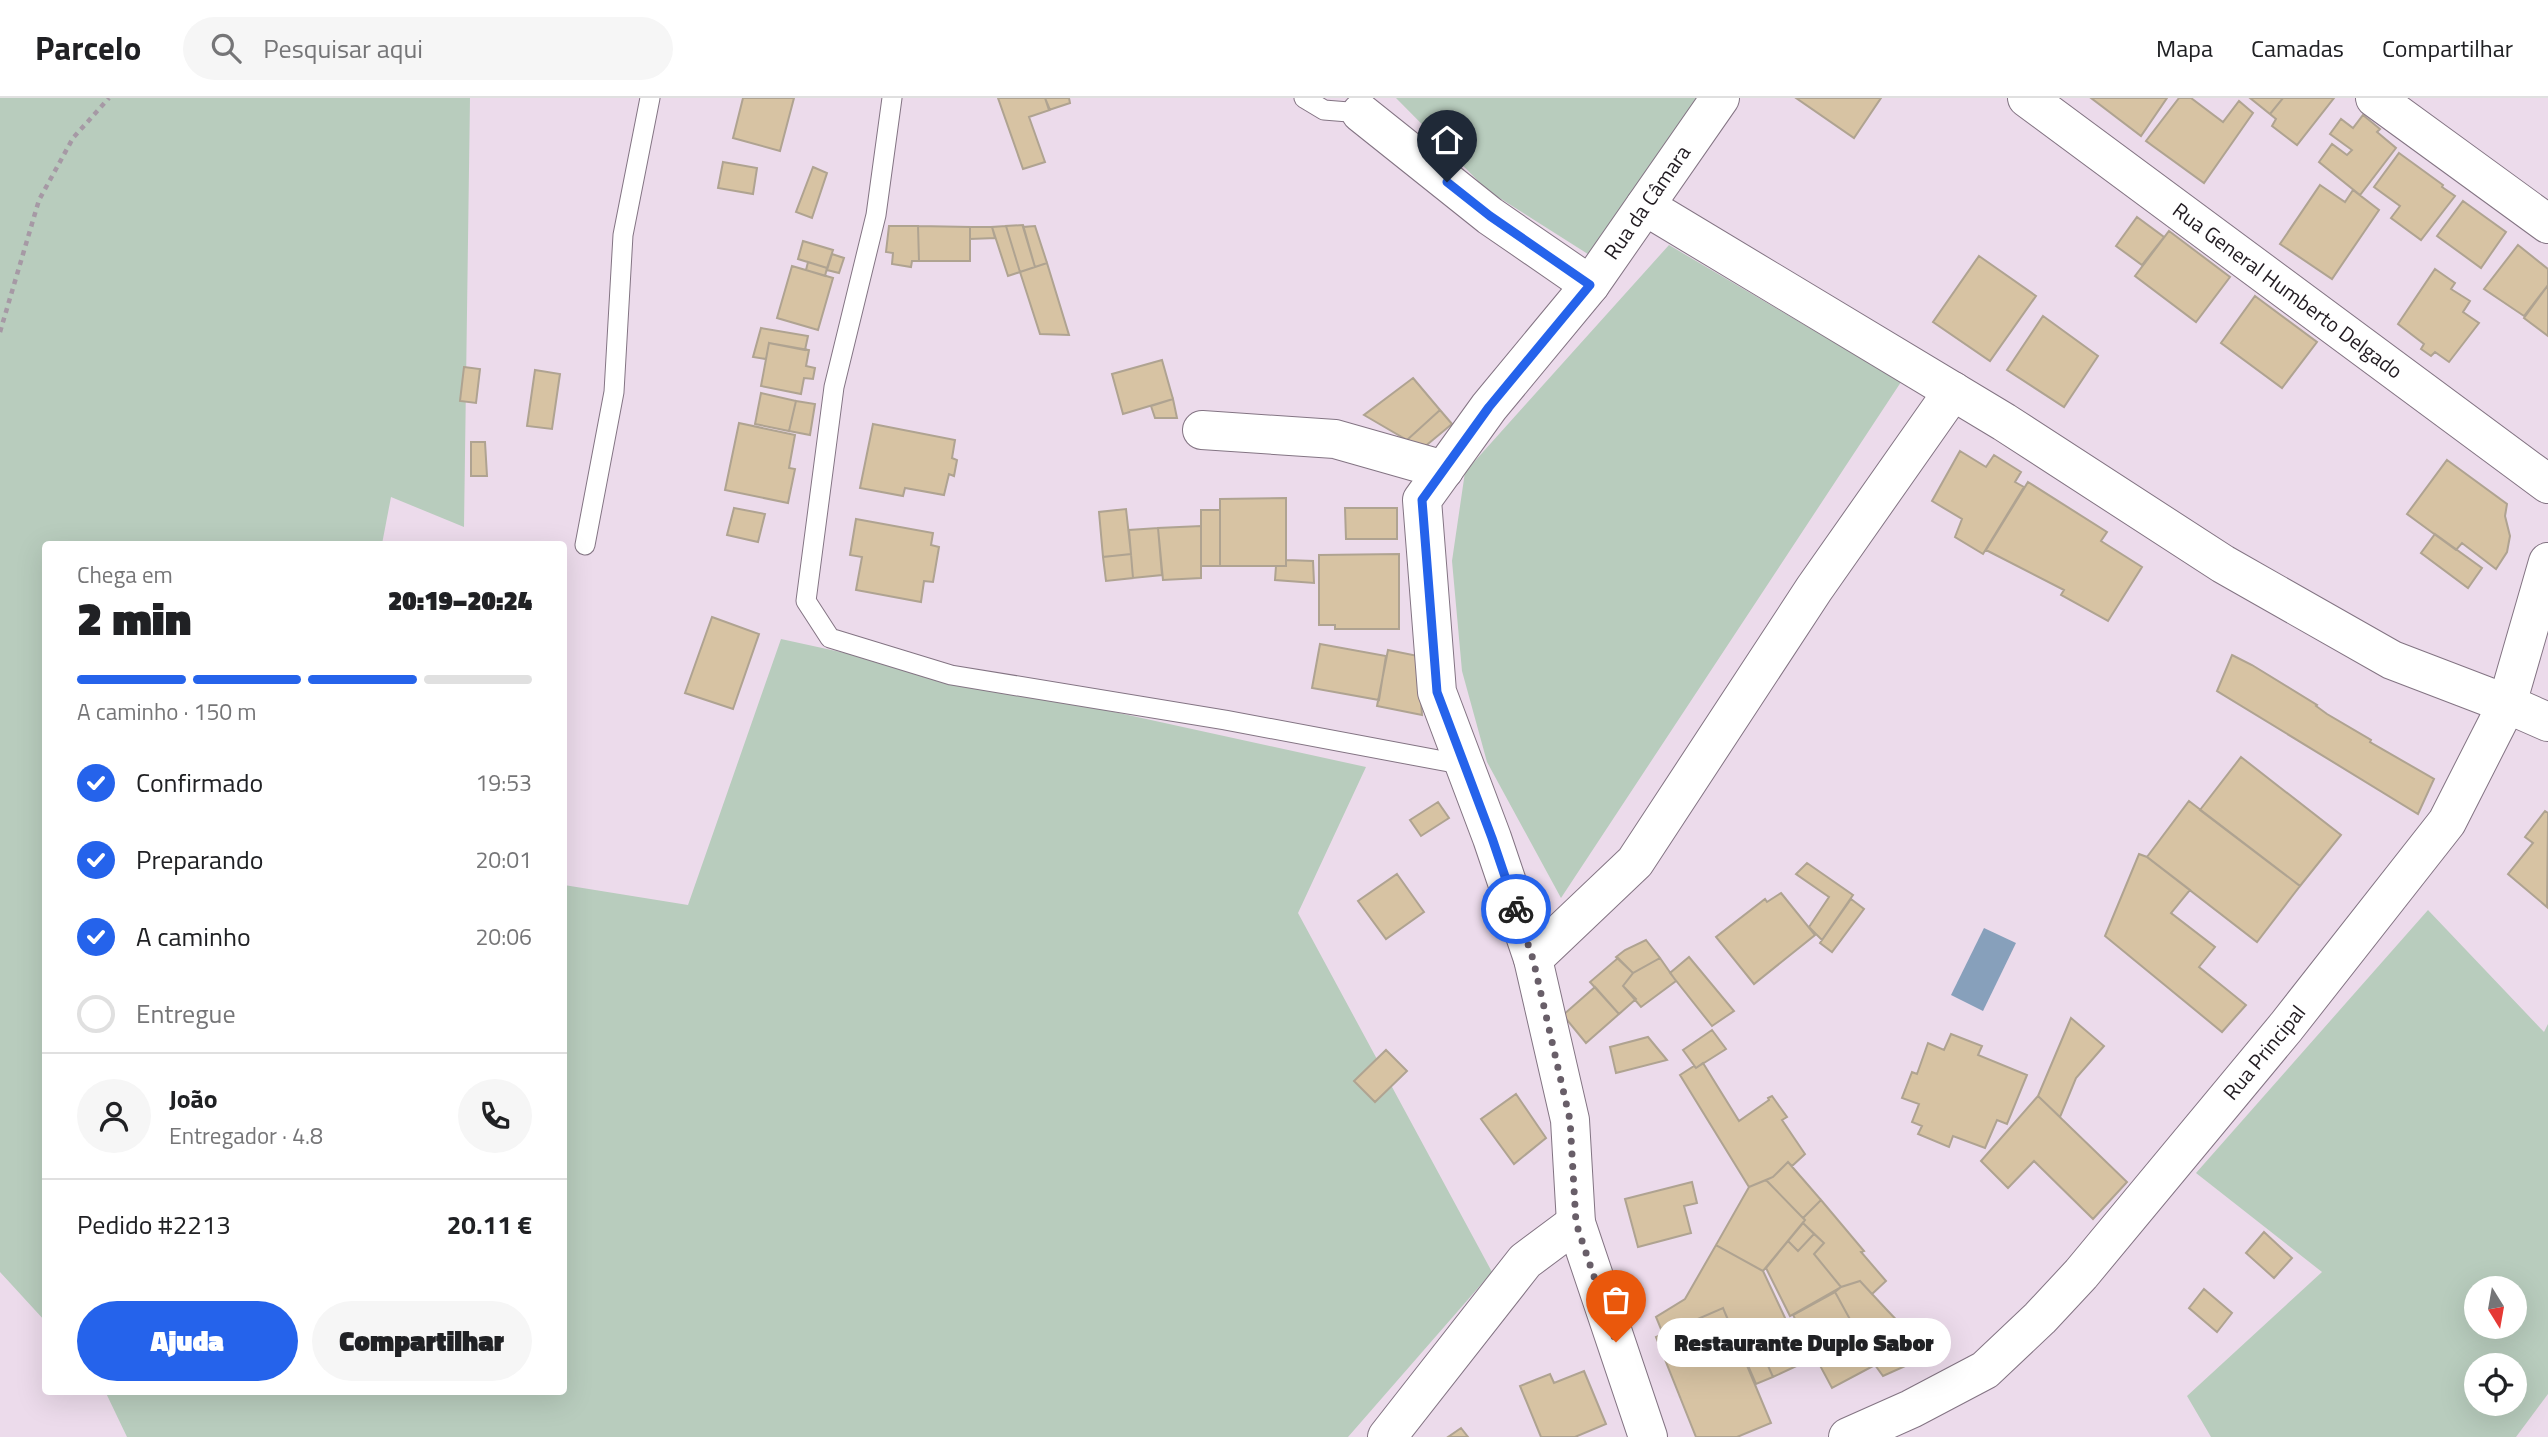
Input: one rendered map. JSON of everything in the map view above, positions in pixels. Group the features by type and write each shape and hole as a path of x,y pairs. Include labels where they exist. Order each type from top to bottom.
{"street":[{"name":"Rua da Câmara","path":"1648,1437 1576,1223 1570,1120 1533,959 1492,838 1437,692 1422,500 1489,407 1590,285 1720,98"},
{"name":"Rua General Humberto Delgado","path":"2026,98 2548,484"},
{"path":"2375,98 2548,225"},
{"path":"1356,106 1490,216 1590,285"},
{"path":"1645,206 2016,429 2222,564 2392,660 2548,722"},
{"path":"1533,959 1635,862 1814,589 1953,391"},
{"path":"1202,430 1335,439 1444,470"},
{"name":"Rua Principal","path":"1848,1437 1911,1409 1985,1370 2040,1318 2081,1274 2286,1027 2447,822 2507,704 2548,562"},
{"path":"1387,1437 1525,1261 1576,1223"}],"lane":[{"path":"585,545 614,392 623,235 650,98"},
{"path":"892,98 876,215 834,387 806,601 830,638 951,675 1225,720 1465,765"},
{"path":"1304,98 1324,110 1356,106"}],"path":[{"path":"0,332 39,200 73,138 109,98"}],"green space":[{"path":"0,98 470,98 464,527 391,497 383,541 42,541 42,1318 0,1272"},
{"path":"1396,98 1700,98 1591,256 1487,190"},
{"path":"1669,245 1901,382 1561,898 1487,762 1462,671 1452,561 1465,472"},
{"path":"781,639 1366,767 1298,913 1492,1272 1348,1437 127,1437 107,1395 567,1395 567,885 688,905"},
{"path":"2428,910 2544,1032 2548,1024 2548,1394 2516,1437 2211,1437 2187,1396 2322,1272 2196,1173"}],"water":[{"path":"1984,928 2016,943 1983,1011 1951,995"}],"building":[{"path":"743,98 794,98 780,151 733,138"},
{"path":"998,98 1045,98 1050,110 1029,117 1045,162 1023,169"},
{"path":"1045,98 1069,98 1070,103 1049,110"},
{"path":"1796,98 1881,98 1854,138"},
{"path":"2091,98 2167,98 2141,136"},
{"path":"2179,98 2191,98 2223,122 2239,101 2253,113 2204,183 2146,141"},
{"path":"2250,98 2283,98 2270,114"},
{"path":"2283,98 2334,98 2297,145 2272,126 2276,119 2270,114"},
{"path":"2363,115 2380,129 2377,132 2396,148 2360,195 2319,162 2332,144 2347,155 2352,150 2330,134 2341,119 2353,128"},
{"path":"2399,153 2455,196 2421,240 2391,218 2400,206 2374,187"},
{"path":"723,162 757,168 753,194 718,188"},
{"path":"813,167 827,173 812,218 796,212"},
{"path":"2320,185 2345,202 2353,190 2379,210 2332,279 2280,244"},
{"path":"2463,201 2506,232 2481,268 2437,236"},
{"path":"2137,217 2164,237 2142,265 2116,246"},
{"path":"1023,225 1035,267 1020,272 1006,226"},
{"path":"889,226 918,226 919,261 912,261 911,267 892,264 893,253 886,252"},
{"path":"918,226 970,227 970,261 919,261"},
{"path":"1006,226 1020,272 1008,276 992,227"},
{"path":"1035,226 1047,263 1035,267 1023,227"},
{"path":"970,227 992,227 995,238 970,239"},
{"path":"2169,231 2230,277 2196,322 2135,276"},
{"path":"803,241 833,250 827,268 798,259"},
{"path":"2518,245 2548,269 2548,285 2524,316 2484,289"},
{"path":"832,254 844,258 839,273 827,270"},
{"path":"1979,256 2036,296 1990,361 1933,322"},
{"path":"808,262 827,268 825,276 806,270"},
{"path":"1047,263 1069,335 1040,334 1020,272"},
{"path":"792,266 833,278 818,330 777,318"},
{"path":"2435,269 2455,283 2451,289 2470,301 2463,312 2479,323 2449,362 2435,352 2431,356 2421,349 2424,344 2398,324"},
{"path":"2548,285 2548,336 2524,318"},
{"path":"2255,296 2317,342 2282,388 2221,343"},
{"path":"2043,316 2098,356 2064,407 2007,370"},
{"path":"761,328 808,336 805,350 769,343 766,359 753,357"},
{"path":"769,343 809,350 806,366 815,368 813,379 804,378 801,394 761,386"},
{"path":"1162,360 1173,399 1123,414 1112,374"},
{"path":"464,367 480,369 476,403 460,401"},
{"path":"535,370 560,374 552,429 527,426"},
{"path":"1413,378 1440,410 1407,440 1364,415"},
{"path":"761,393 796,401 789,431 755,424"},
{"path":"1173,399 1177,418 1155,418 1151,406"},
{"path":"796,401 815,404 810,435 789,431"},
{"path":"1440,410 1452,424 1417,453 1407,440"},
{"path":"739,423 795,435 789,468 795,469 788,503 725,490"},
{"path":"873,424 955,440 952,458 957,460 954,476 949,474 944,495 905,488 903,496 860,488"},
{"path":"471,442 485,442 487,476 471,476"},
{"path":"1960,451 1986,467 1994,455 2021,472 2015,482 2024,487 1983,554 1955,537 1962,519 1932,501"},
{"path":"2447,460 2507,504 2505,516 2510,536 2507,552 2496,569 2462,543 2456,550 2407,514"},
{"path":"2028,482 2107,532 2101,541 2142,567 2108,621 2061,595 2064,590 1986,550"},
{"path":"1286,498 1286,566 1220,566 1220,499"},
{"path":"734,508 765,514 758,542 727,535"},
{"path":"1345,508 1397,508 1397,539 1346,539"},
{"path":"1126,509 1131,554 1103,557 1099,512"},
{"path":"1201,510 1220,510 1220,566 1201,566"},
{"path":"856,519 933,533 931,545 939,547 933,582 924,581 921,602 856,590 862,557 850,555"},
{"path":"1201,526 1201,578 1163,580 1158,528"},
{"path":"1158,528 1162,575 1133,578 1129,530"},
{"path":"2435,534 2482,568 2468,588 2421,553"},
{"path":"1131,554 1133,578 1106,581 1103,557"},
{"path":"1399,554 1399,629 1335,629 1335,625 1319,625 1319,555"},
{"path":"1286,560 1313,561 1314,583 1275,580 1276,566 1286,566"},
{"path":"712,617 759,634 733,709 685,693"},
{"path":"1320,644 1386,656 1379,700 1312,688"},
{"path":"1388,650 1418,656 1422,715 1377,706"},
{"path":"2232,655 2434,779 2418,814 2217,691"},
{"path":"2241,757 2341,835 2300,886 2200,810"},
{"path":"2189,801 2300,886 2257,942 2147,857"},
{"path":"1438,802 1449,818 1421,836 1410,820"},
{"path":"2545,811 2548,813 2547,907 2508,874 2533,843 2525,837"},
{"path":"2139,854 2147,857 2190,890 2171,913 2215,947 2199,967 2246,1005 2222,1032 2105,936"},
{"path":"1807,863 1853,895 1822,940 1809,927 1829,897 1796,874"},
{"path":"1397,874 1424,912 1386,939 1358,901"},
{"path":"1781,893 1815,935 1754,984 1716,937 1765,899 1767,902"},
{"path":"1851,899 1864,909 1832,952 1820,943"},
{"path":"1646,940 1660,958 1633,973 1616,957"},
{"path":"1689,957 1734,1011 1712,1026 1670,973"},
{"path":"1618,958 1633,973 1623,986 1636,999 1619,1014 1590,982"},
{"path":"1660,958 1676,981 1641,1007 1623,986 1633,973"},
{"path":"1595,987 1619,1014 1586,1043 1563,1015"},
{"path":"2071,1018 2104,1046 2076,1078 2060,1117 2038,1096"},
{"path":"1712,1030 1726,1049 1696,1068 1683,1050"},
{"path":"1951,1034 1982,1046 1978,1055 2027,1075 2007,1124 1997,1120 1985,1148 1953,1136 1949,1147 1918,1134 1922,1126 1912,1122 1919,1104 1902,1098 1912,1072 1917,1074 1928,1043 1944,1050"},
{"path":"1648,1037 1667,1060 1616,1073 1610,1047"},
{"path":"1386,1050 1407,1071 1375,1102 1354,1081"},
{"path":"1703,1063 1739,1121 1772,1096 1787,1117 1782,1120 1805,1154 1792,1166 1788,1162 1773,1177 1749,1187 1680,1075"},
{"path":"1516,1094 1546,1138 1514,1164 1481,1119"},
{"path":"2038,1096 2127,1182 2093,1219 2034,1161 2008,1188 1981,1161"},
{"path":"1788,1162 1821,1200 1803,1218 1766,1180 1773,1177"},
{"path":"1766,1180 1805,1220 1763,1271 1716,1245 1749,1187"},
{"path":"1692,1182 1697,1203 1684,1206 1691,1233 1638,1247 1625,1199"},
{"path":"1821,1200 1886,1281 1872,1294 1860,1281 1841,1287 1814,1254 1824,1243 1803,1223 1803,1218"},
{"path":"1803,1223 1814,1234 1798,1251 1788,1241"},
{"path":"2264,1232 2292,1258 2274,1278 2246,1253"},
{"path":"1814,1234 1824,1243 1814,1254 1841,1287 1790,1316 1766,1268 1788,1241 1798,1251"},
{"path":"1716,1245 1763,1271 1786,1320 1754,1334 1773,1377 1756,1384 1723,1308 1663,1334 1656,1317 1685,1299"},
{"path":"1860,1281 1930,1355 1883,1376 1835,1292 1841,1287"},
{"path":"2204,1289 2232,1313 2217,1332 2189,1308"},
{"path":"1835,1292 1875,1365 1832,1388 1793,1315"},
{"path":"1723,1308 1771,1423 1737,1437 1696,1437 1656,1337"},
{"path":"1786,1320 1803,1363 1773,1377 1754,1334"},
{"path":"1584,1371 1606,1424 1575,1437 1541,1437 1520,1386 1550,1374 1554,1383"},
{"path":"1461,1428 1468,1437 1448,1437"}],"way so far":[{"path":"1516,909 1533,959 1570,1120 1576,1223 1616,1342"}],"place":[{"name":"Restaurante Duplo Sabor","path":"1616,1342"}],"route":[{"path":"1447,182 1490,216 1590,285 1489,407 1422,500 1437,692 1516,909"}]}
